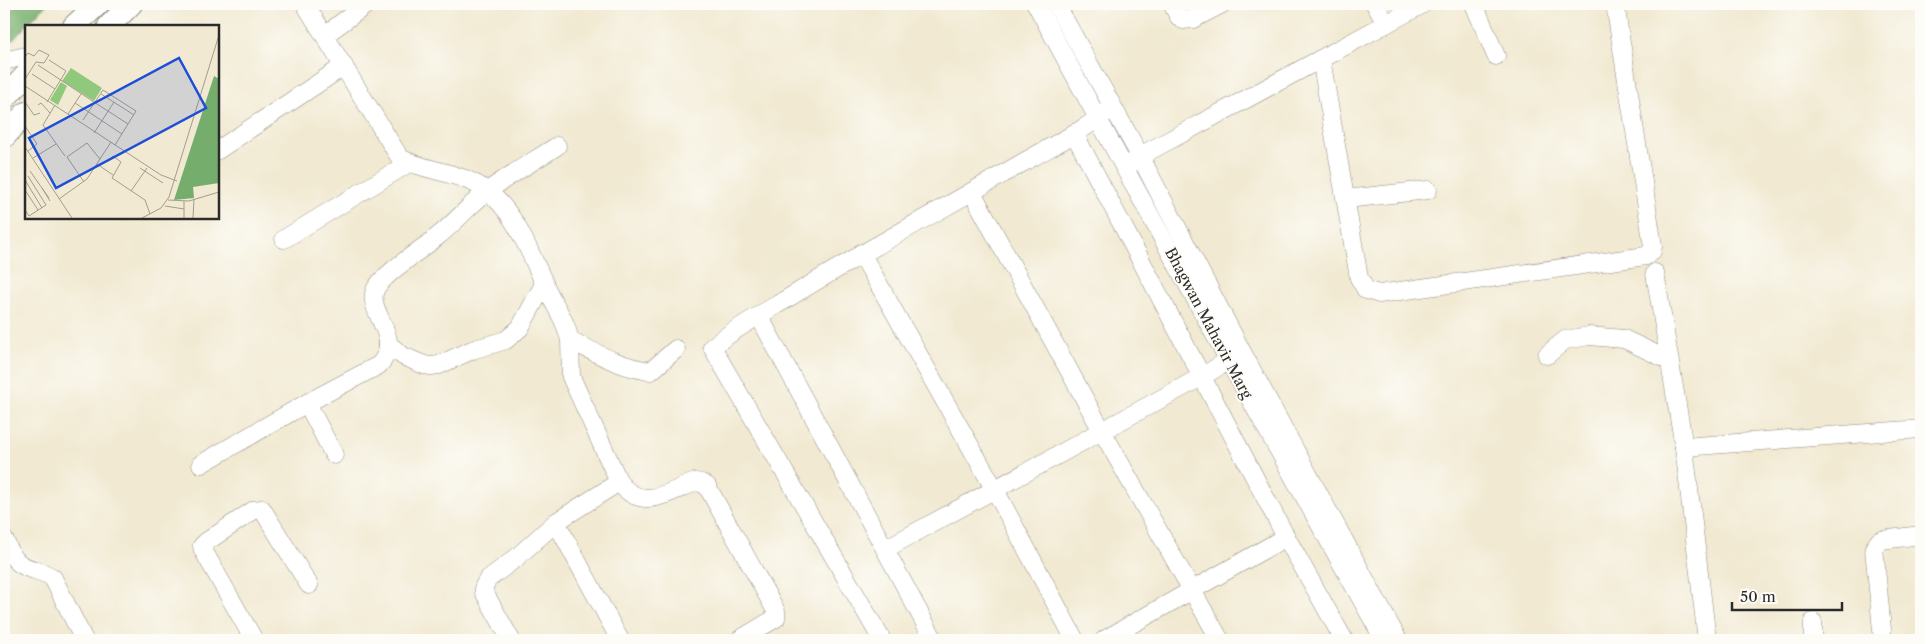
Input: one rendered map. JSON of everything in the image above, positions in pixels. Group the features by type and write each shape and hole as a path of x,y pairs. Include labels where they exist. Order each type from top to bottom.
{"main road":[{"path":"75,25 98,4"},
{"path":"110,25 131,4"},
{"path":"4,99 25,76"},
{"path":"4,137 25,114"}],"street":[{"path":"305,4 400,158 409,163 472,181 488,190 516,225 560,313 570,340 570,368 574,386 619,482 625,490 642,499 652,499 695,482 707,486 776,611 776,618 739,640"},
{"path":"325,35 367,4"},
{"name":"Bhagwan Mahavir Marg","path":"1036,4 1098,118 1398,640"},
{"name":"Bhagwan Mahavir Marg","path":"1056,4 1140,156 1235,357 1384,640"},
{"path":"1172,4 1179,17 1183,20 1193,19 1222,4"},
{"path":"1375,4 1386,24"},
{"path":"1126,167 1140,156 1423,4"},
{"path":"1474,4 1496,56"},
{"path":"1321,59 1359,278 1366,290 1372,294 1650,254 1653,246 1615,4"},
{"path":"4,61 25,56"},
{"path":"219,149 344,66"},
{"path":"882,640 712,348 759,316 861,253 1074,133 1112,107"},
{"path":"1074,133 1203,376 1286,538 1344,640"},
{"path":"201,464 307,403 379,365 384,359 388,344 385,329 374,302 375,290 383,279 441,234 488,190 557,146"},
{"path":"284,239 409,163"},
{"path":"1346,199 1428,190"},
{"path":"972,192 1102,431 1220,640"},
{"path":"861,253 995,490 1075,640"},
{"path":"1654,273 1684,447 1708,640"},
{"path":"388,344 402,356 431,366 472,350 506,340 520,328 544,284"},
{"path":"759,316 934,640"},
{"path":"1547,356 1565,340 1590,336 1624,340 1668,360"},
{"path":"570,340 620,364 651,372 676,349"},
{"path":"885,549 1235,357"},
{"path":"307,403 334,456"},
{"path":"1684,447 1921,429"},
{"path":"511,640 484,592 484,586 488,579 516,558 556,522 619,482"},
{"path":"254,640 203,550 202,546 206,542 254,510 262,509 310,585"},
{"path":"556,522 620,640"},
{"path":"1883,640 1874,548 1882,540 1921,535"},
{"path":"1104,640 1286,538"},
{"path":"4,539 18,562 47,573 53,578 84,640"},
{"path":"1813,622 1813,640"}],"green space":[{"path":"4,4 47,4 25,25 4,49"}]}
